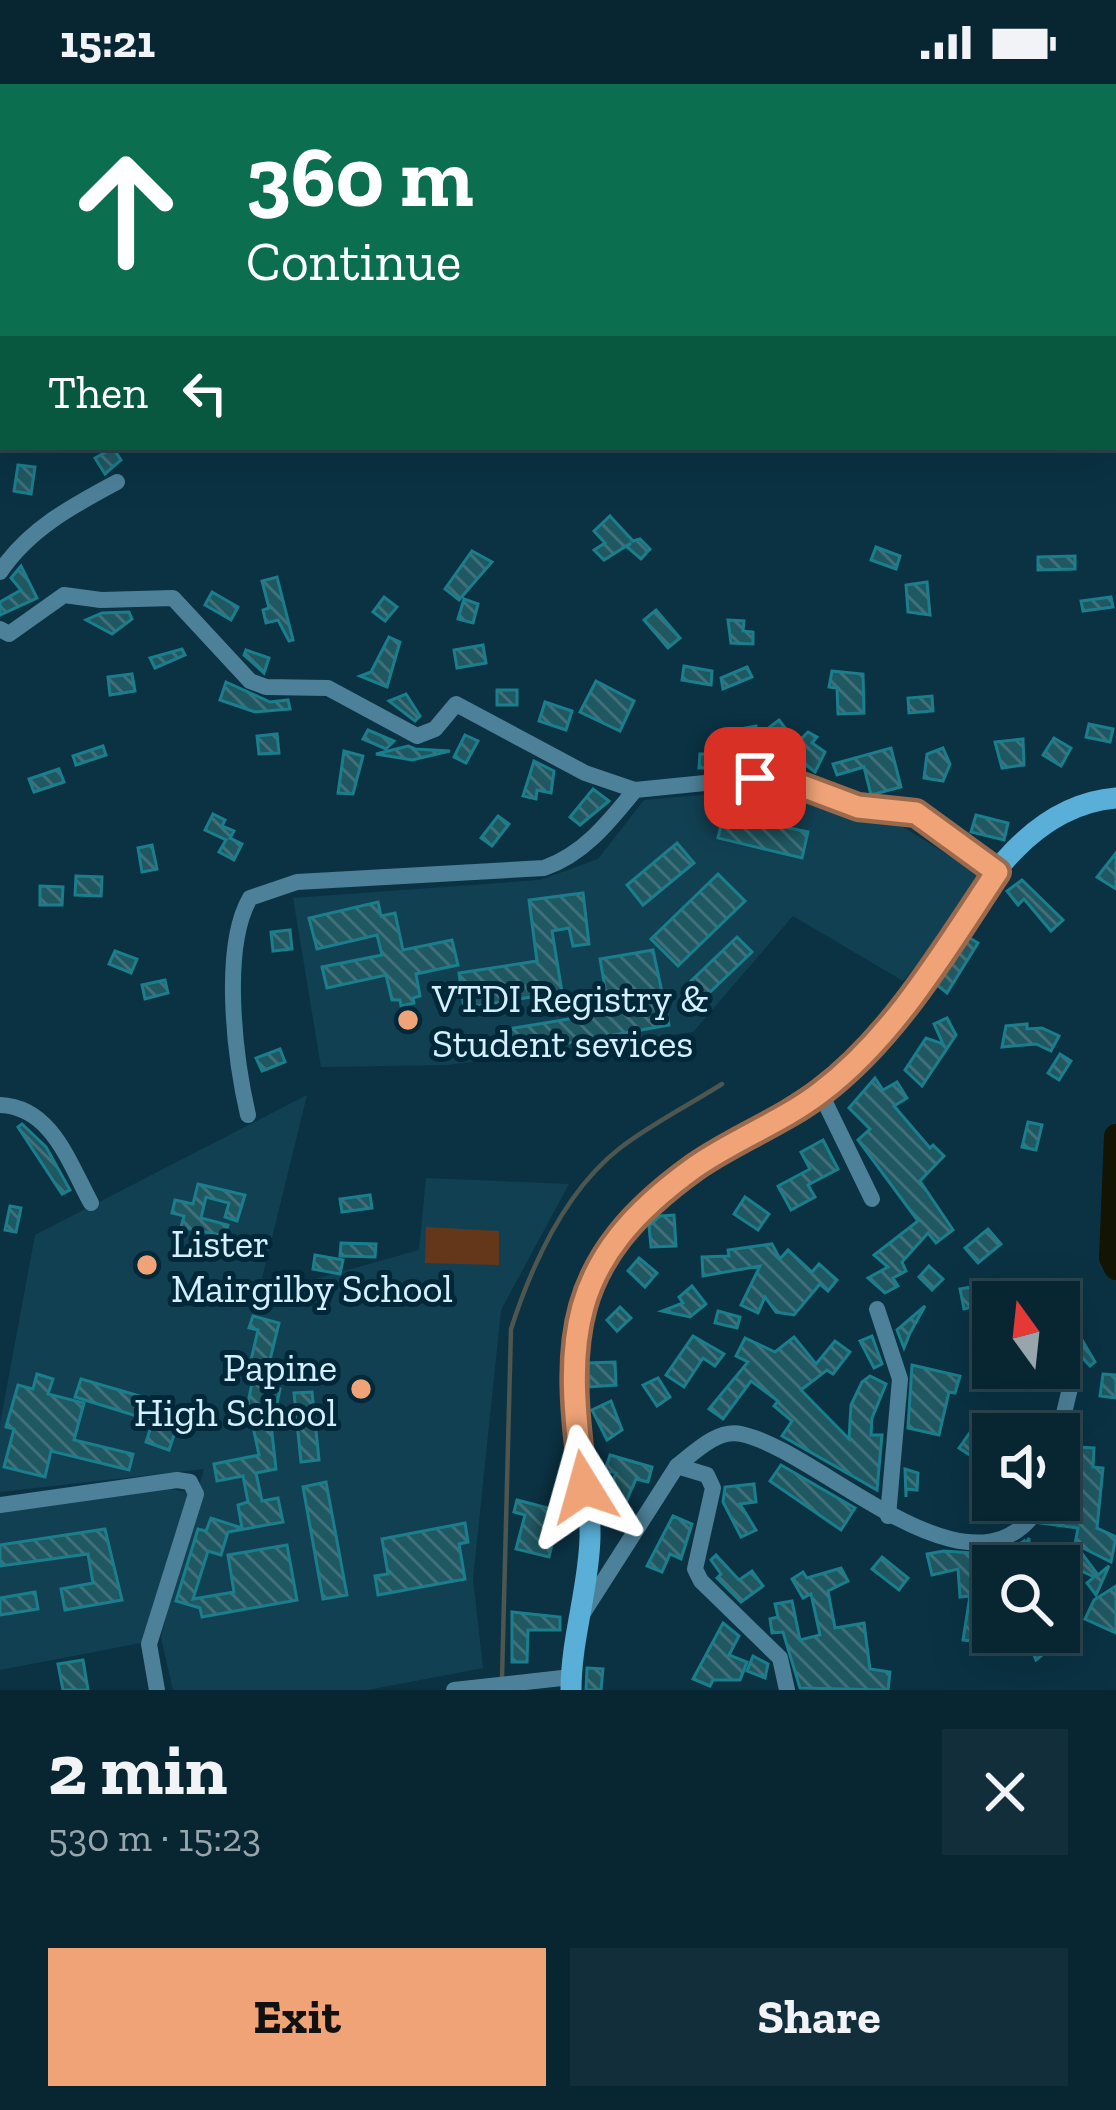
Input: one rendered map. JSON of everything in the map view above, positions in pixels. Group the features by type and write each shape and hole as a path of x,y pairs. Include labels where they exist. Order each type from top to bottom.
{"main road":[{"path":"572,1683 574,1626 590,1534 571,1360 587,1290 613,1242 694,1168 820,1093 878,1040 997,872 1045,821 1072,807 1116,798"}],"street":[{"path":"0,572 17,547 42,526 117,482"},
{"path":"0,629 8,634 64,595 172,598 250,681 266,687 328,688 417,736 435,729 456,704 586,772 635,790 755,778 794,783 858,807 916,813 997,872"},
{"path":"248,1115 236,1018 238,919 250,898 297,882 544,868 565,861 591,842 635,790"},
{"path":"820,1093 872,1199"},
{"path":"0,1105 34,1113 53,1134 91,1202"},
{"path":"877,1309 900,1379 888,1516"},
{"path":"574,1626 677,1466 711,1439 739,1432 816,1468 888,1516 964,1540 1000,1538 1032,1521"},
{"path":"677,1466 707,1474 713,1488 695,1569 701,1581 780,1658 787,1690"},
{"path":"0,1505 176,1480 190,1482 196,1494 148,1644 157,1690"},
{"path":"454,1690 525,1681 572,1683"}],"shaded area":[{"path":"757,790 900,825 991,882 903,981 793,916 693,1032 447,1065 321,1067 293,898 540,880 598,859 644,800"},
{"path":"307,1095 258,1295 419,1250 426,1178 569,1184 501,1310 473,1579 483,1668 368,1690 173,1690 161,1638 195,1496 141,1643 0,1670 0,1505 148,1485 197,1494 204,1469 0,1492 0,1424 35,1235"},
{"path":"426,1227 499,1231 499,1265 425,1263"}],"building":[{"path":"114,450 121,460 105,474 95,458"},
{"path":"18,465 35,467 31,494 14,491"},
{"path":"610,516 633,541 640,539 650,549 641,559 627,547 631,543 604,560 594,550 605,543 594,531"},
{"path":"876,547 900,556 896,569 871,560"},
{"path":"472,551 492,562 459,600 445,589"},
{"path":"1075,556 1075,569 1038,570 1038,557"},
{"path":"21,566 37,598 0,615 0,602 21,590 11,578"},
{"path":"277,577 293,640 289,641 278,620 266,623 263,610 269,608 262,581"},
{"path":"927,582 930,615 908,612 906,585"},
{"path":"212,592 238,607 231,620 205,605"},
{"path":"384,597 397,607 385,621 373,612"},
{"path":"1111,597 1113,607 1083,611 1081,601"},
{"path":"464,599 478,604 473,623 458,619"},
{"path":"656,610 680,638 668,648 644,620"},
{"path":"129,612 132,619 112,634 86,620 102,613"},
{"path":"728,620 744,621 743,631 753,632 753,644 731,643"},
{"path":"389,637 400,642 387,687 360,676 371,672"},
{"path":"483,645 486,663 457,668 454,650"},
{"path":"182,649 185,655 155,668 150,658"},
{"path":"246,650 269,658 264,673 244,655"},
{"path":"684,666 712,671 711,685 682,680"},
{"path":"747,667 752,677 723,689 721,678"},
{"path":"832,671 863,674 864,713 838,714 837,688 829,687"},
{"path":"132,674 135,691 110,695 108,677"},
{"path":"596,681 634,701 620,731 580,712"},
{"path":"226,682 270,702 288,700 290,709 255,712 220,700"},
{"path":"497,690 517,690 517,705 497,705"},
{"path":"406,694 420,716 415,721 389,701"},
{"path":"932,696 933,711 909,713 908,698"},
{"path":"545,702 572,711 566,730 539,721"},
{"path":"779,720 788,732 766,748 734,754 730,731 756,726 758,736"},
{"path":"1089,724 1113,729 1110,742 1086,737"},
{"path":"368,730 394,741 386,749 363,739"},
{"path":"808,732 817,737 812,743 825,752 815,772 795,757 804,746 797,743"},
{"path":"277,734 279,753 259,754 257,736"},
{"path":"465,735 478,741 466,763 454,757"},
{"path":"1054,738 1071,748 1061,766 1043,755"},
{"path":"1023,739 1024,765 1002,768 995,742"},
{"path":"103,746 106,755 76,765 73,756"},
{"path":"408,746 450,751 412,760 376,754"},
{"path":"891,748 901,787 871,795 864,767 837,775 833,764"},
{"path":"943,748 950,764 943,781 924,778 927,754"},
{"path":"344,751 363,756 353,794 338,793"},
{"path":"700,754 721,754 721,768 699,768"},
{"path":"534,761 554,771 551,793 537,790 536,799 523,796"},
{"path":"59,769 64,782 34,792 29,779"},
{"path":"593,789 609,801 580,825 570,817"},
{"path":"765,808 783,813 780,826 808,832 802,858 718,838 724,813 762,822"},
{"path":"213,814 225,820 222,826 234,831 230,838 242,844 234,860 219,852 226,840 205,830"},
{"path":"976,815 1008,823 1004,840 971,832"},
{"path":"498,816 509,824 492,846 481,838"},
{"path":"677,843 694,863 643,905 627,885"},
{"path":"152,845 157,869 142,872 138,848"},
{"path":"1116,853 1116,889 1097,877"},
{"path":"718,874 745,901 678,966 651,939"},
{"path":"76,876 102,877 101,896 75,895"},
{"path":"1022,880 1063,920 1051,931 1024,899 1018,905 1007,891"},
{"path":"40,886 63,887 62,905 40,905"},
{"path":"583,893 589,944 573,946 569,928 552,931 562,992 464,1008 459,973 537,961 529,900"},
{"path":"378,902 381,916 395,913 403,950 452,940 458,965 416,974 420,996 413,998 414,1003 401,1006 400,1000 392,1000 386,975 327,988 322,967 382,955 377,935 317,949 309,918"},
{"path":"290,930 292,949 273,951 271,932"},
{"path":"737,937 752,952 706,996 691,981"},
{"path":"968,937 978,943 947,993 937,985"},
{"path":"653,950 669,1025 512,1053 508,1029 587,1016 584,1004 607,999 600,959"},
{"path":"115,951 137,959 131,973 109,964"},
{"path":"165,980 168,993 145,999 142,985"},
{"path":"947,1018 956,1035 922,1086 905,1070 926,1038 943,1044 934,1024"},
{"path":"1027,1024 1027,1029 1042,1028 1059,1036 1051,1051 1036,1044 1002,1047 1006,1026"},
{"path":"280,1049 285,1062 262,1071 256,1058"},
{"path":"1060,1054 1071,1061 1059,1080 1048,1073"},
{"path":"875,1078 883,1090 897,1082 907,1098 894,1106 930,1148 933,1145 944,1156 920,1181 953,1230 936,1243 928,1233 902,1262 906,1271 893,1278 898,1286 885,1293 868,1278 888,1267 874,1255 918,1221 858,1140 870,1129 849,1108"},
{"path":"1028,1122 1042,1125 1036,1150 1022,1147"},
{"path":"22,1124 46,1147 70,1190 62,1194 18,1127"},
{"path":"823,1140 838,1169 808,1185 815,1197 791,1210 778,1186 810,1169 801,1152"},
{"path":"198,1184 245,1195 237,1221 225,1217 229,1203 206,1197 201,1218 228,1225 225,1236 181,1227 184,1216 172,1213 175,1200 193,1204"},
{"path":"370,1195 372,1208 342,1212 340,1199"},
{"path":"745,1197 769,1214 758,1230 734,1214"},
{"path":"10,1206 21,1208 16,1232 5,1230"},
{"path":"674,1215 676,1246 651,1247 649,1226 660,1216"},
{"path":"988,1229 1001,1244 978,1263 965,1248"},
{"path":"341,1243 376,1244 375,1257 340,1256"},
{"path":"772,1244 780,1259 788,1250 812,1272 819,1264 837,1280 828,1291 820,1284 794,1315 776,1312 765,1297 758,1313 741,1305 760,1266 703,1276 702,1257 729,1256 728,1250"},
{"path":"315,1255 343,1260 340,1274 313,1269"},
{"path":"639,1258 657,1273 645,1287 628,1271"},
{"path":"929,1266 943,1279 932,1290 919,1277"},
{"path":"692,1286 706,1304 690,1317 662,1311 683,1303 679,1297"},
{"path":"972,1287 972,1307 964,1309 960,1289"},
{"path":"925,1306 910,1333 904,1348 897,1330"},
{"path":"620,1307 631,1318 617,1331 607,1320"},
{"path":"718,1311 740,1317 737,1328 715,1323"},
{"path":"253,1316 279,1323 269,1364 251,1360 258,1330 249,1328"},
{"path":"693,1336 724,1354 715,1366 703,1358 684,1387 666,1375"},
{"path":"872,1336 882,1364 874,1368 860,1341"},
{"path":"794,1337 816,1364 835,1341 850,1352 833,1374 827,1370 801,1390 849,1439 851,1405 862,1382 870,1376 886,1384 872,1418 871,1435 882,1435 877,1490 782,1436 792,1421 774,1406 778,1401 751,1381 723,1419 709,1409 748,1362 736,1356 745,1338 775,1352"},
{"path":"1080,1337 1095,1362 1090,1366 1080,1355"},
{"path":"615,1362 616,1385 589,1387 588,1363"},
{"path":"912,1365 960,1376 955,1393 949,1392 939,1435 908,1428"},
{"path":"37,1374 53,1379 48,1394 84,1403 74,1440 133,1454 129,1470 51,1451 45,1477 4,1467 14,1429 6,1427 18,1385 33,1389"},
{"path":"1103,1374 1116,1375 1116,1398 1100,1396"},
{"path":"658,1378 670,1397 657,1406 643,1385"},
{"path":"81,1379 150,1399 148,1406 180,1417 169,1450 146,1442 153,1421 75,1397"},
{"path":"252,1383 280,1389 276,1408 269,1406 276,1469 256,1473 262,1501 278,1498 283,1522 228,1532 221,1555 208,1551 193,1599 234,1592 228,1555 287,1545 297,1600 202,1617 200,1608 176,1601 198,1529 206,1531 211,1518 242,1528 238,1505 248,1502 243,1476 217,1481 214,1464 259,1455 248,1403"},
{"path":"312,1392 319,1460 301,1462 294,1393"},
{"path":"611,1401 622,1430 607,1440 592,1410"},
{"path":"972,1432 972,1456 959,1448"},
{"path":"1080,1447 1094,1448 1093,1467 1103,1468 1097,1528 1116,1537 1111,1562 1075,1544 1078,1528 1040,1523 1080,1521"},
{"path":"610,1455 652,1467 648,1482 636,1479 626,1502 607,1494 616,1473 605,1470"},
{"path":"781,1465 855,1508 841,1530 770,1481"},
{"path":"905,1469 918,1473 917,1490 906,1489 906,1497"},
{"path":"326,1482 347,1595 323,1599 303,1487"},
{"path":"754,1484 756,1502 740,1504 756,1530 741,1537 723,1502 725,1487"},
{"path":"517,1500 560,1511 549,1557 516,1549 525,1515 514,1512"},
{"path":"673,1516 692,1524 681,1559 670,1554 662,1572 647,1566"},
{"path":"465,1523 468,1542 459,1544 465,1579 378,1595 375,1576 388,1574 382,1539"},
{"path":"105,1529 122,1600 65,1610 61,1589 93,1583 88,1554 0,1566 0,1545"},
{"path":"1080,1551 1098,1575 1109,1566 1096,1595 1087,1583 1094,1577 1080,1570"},
{"path":"972,1553 972,1641 963,1640 970,1596 960,1597 958,1569 932,1575 927,1554"},
{"path":"716,1555 739,1580 752,1571 763,1586 741,1602 717,1578 721,1574 711,1560"},
{"path":"882,1557 908,1578 899,1590 872,1569"},
{"path":"841,1568 848,1581 828,1591 835,1628 864,1623 870,1669 890,1672 888,1690 800,1688 783,1632 772,1633 770,1619 778,1617 775,1604 792,1601 800,1640 820,1635 811,1594 803,1598 792,1579 803,1572 807,1578"},
{"path":"1116,1586 1116,1633 1085,1619 1094,1600"},
{"path":"35,1592 38,1609 0,1615 0,1598"},
{"path":"512,1612 560,1617 560,1630 528,1630 527,1662 512,1662"},
{"path":"723,1623 739,1636 729,1655 747,1662 740,1680 713,1680 710,1686 693,1679"},
{"path":"753,1656 768,1664 765,1678 747,1671"},
{"path":"83,1660 88,1690 63,1690 58,1664"},
{"path":"587,1668 603,1669 601,1690 586,1690"}],"waterway":[{"path":"502,1678 511,1329 519,1304 553,1230 600,1165 644,1131 722,1084"},
{"path":"1116,1136 1111,1258 1116,1268"}],"place":[{"name":"VTDI Registry & Student sevices","path":"408,1020"},
{"name":"Lister Mairgilby School","path":"147,1265"},
{"name":"Papine High School","path":"361,1389"}],"route":[{"path":"584,1487 571,1394 573,1332 587,1290 613,1242 694,1168 820,1093 878,1040 997,872 916,813 858,807 794,783 755,778"}]}
